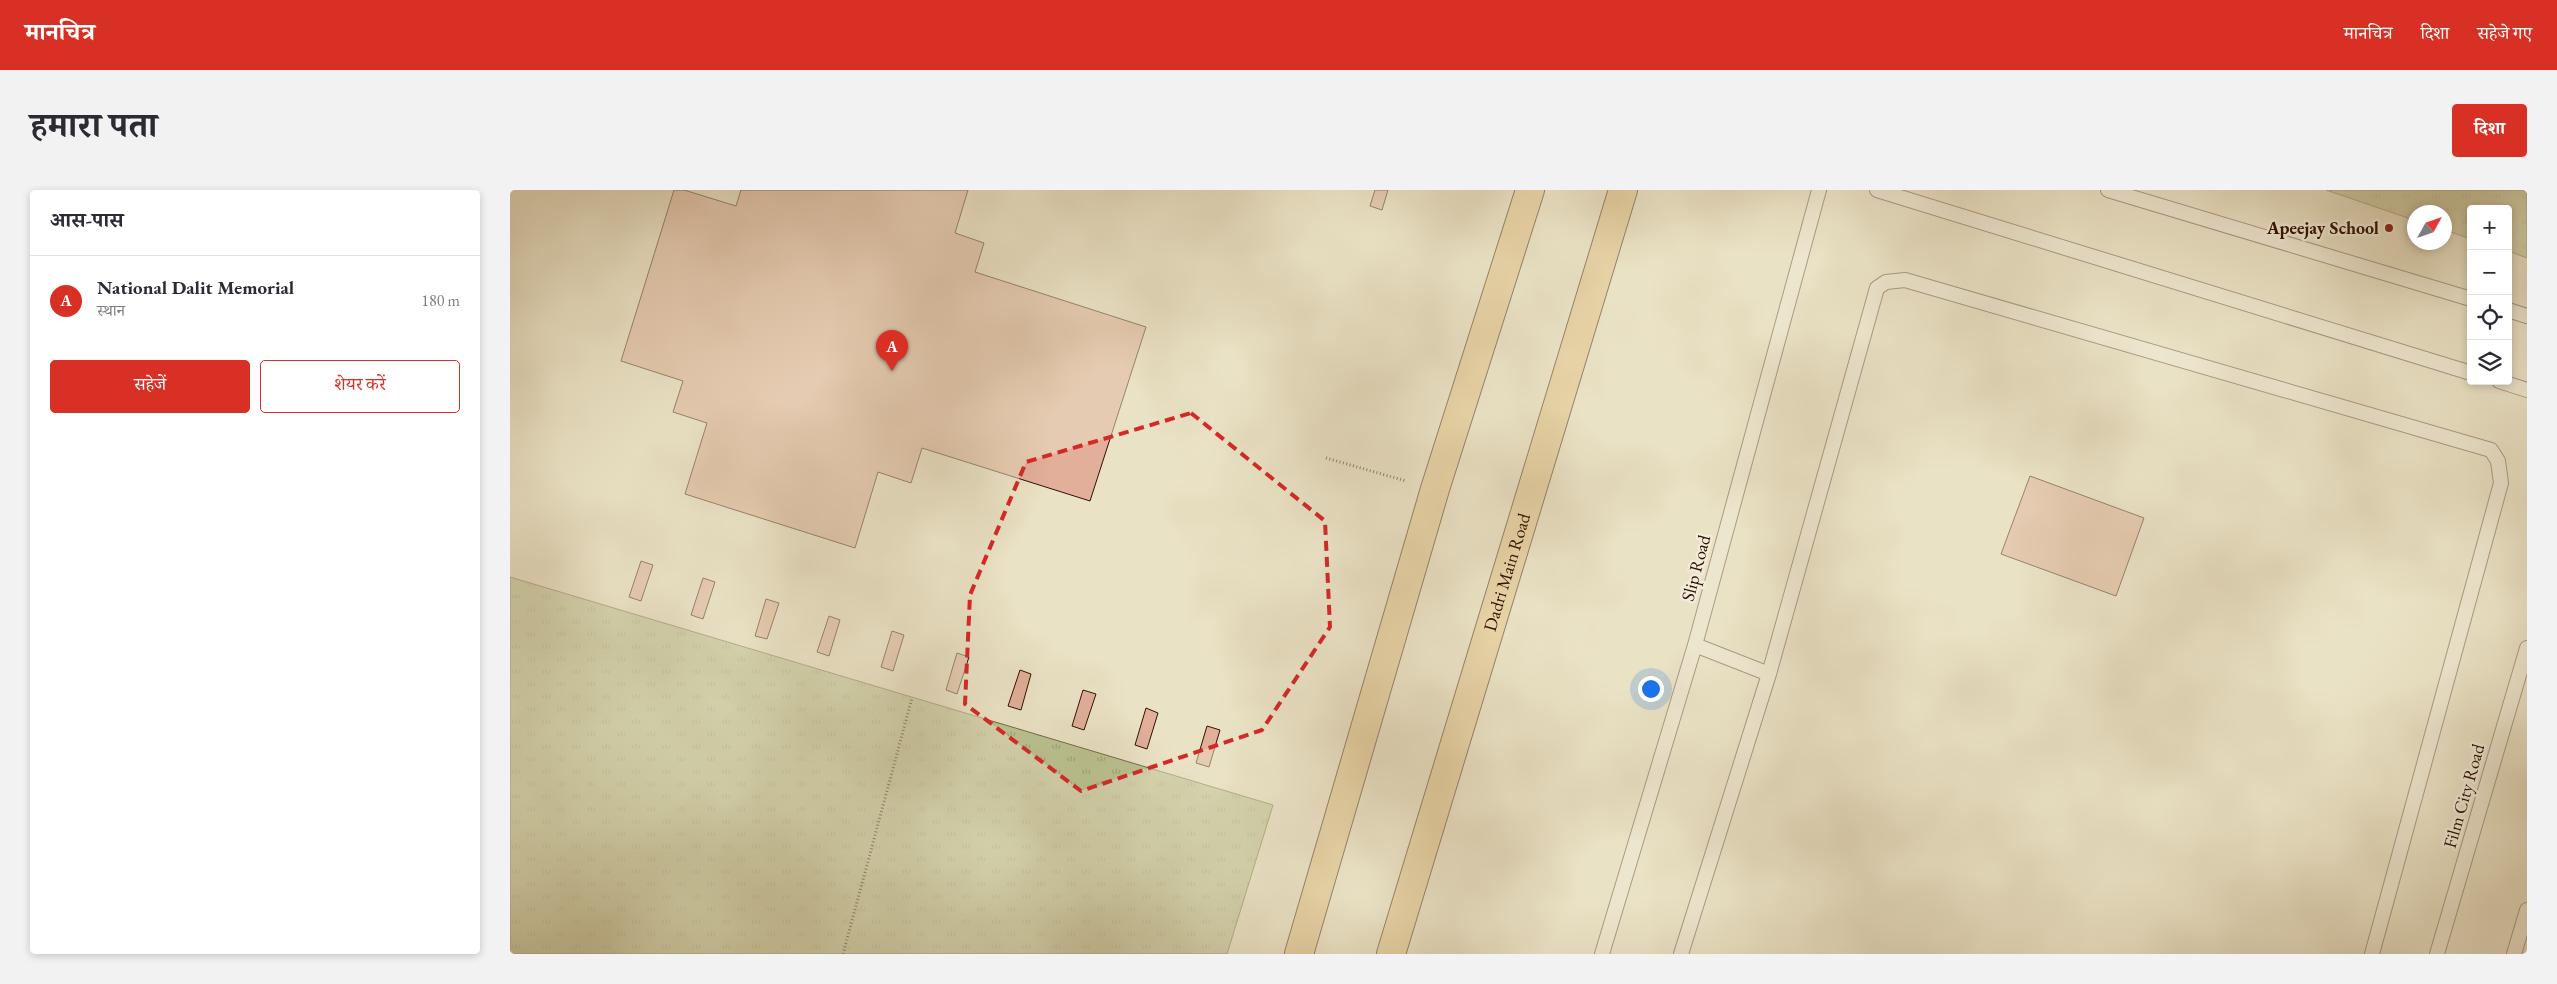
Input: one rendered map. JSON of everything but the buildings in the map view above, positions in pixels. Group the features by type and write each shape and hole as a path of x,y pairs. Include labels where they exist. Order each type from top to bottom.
{"highway":[{"path":"1299,954 1435,489 1530,190"},
{"name":"Dadri Main Road","path":"1391,954 1623,190"}],"lane":[{"name":"Slip Road","path":"1602,954 1695,645 1819,190"},
{"path":"1877,190 2467,372"},
{"path":"2108,190 2467,298"},
{"path":"1681,954 1769,674 1877,288 1886,282 1905,280 2491,450 2498,461 2501,483 2372,954"},
{"path":"2512,311 2527,316"},
{"path":"2511,385 2527,390"},
{"path":"1695,645 1769,674"},
{"name":"Film City Road","path":"2437,954 2527,648"},
{"path":"2514,954 2527,910"}],"path":[{"path":"1326,458 1435,489"},
{"path":"843,954 912,698"}],"highlighted area":[{"path":"1191,413 1325,521 1330,627 1262,730 1081,791 965,704 970,595 1026,462"}],"green space":[{"path":"2326,190 2527,190 2527,258 2512,252 2512,205 2467,205 2467,238 2452,232 2452,205 2407,205 2407,218"},
{"path":"510,577 1273,805 1227,954 510,954"}],"place":[{"name":"Apeejay School","path":"2389,228"},
{"name":"National Dalit Memorial","path":"892,371"}]}
